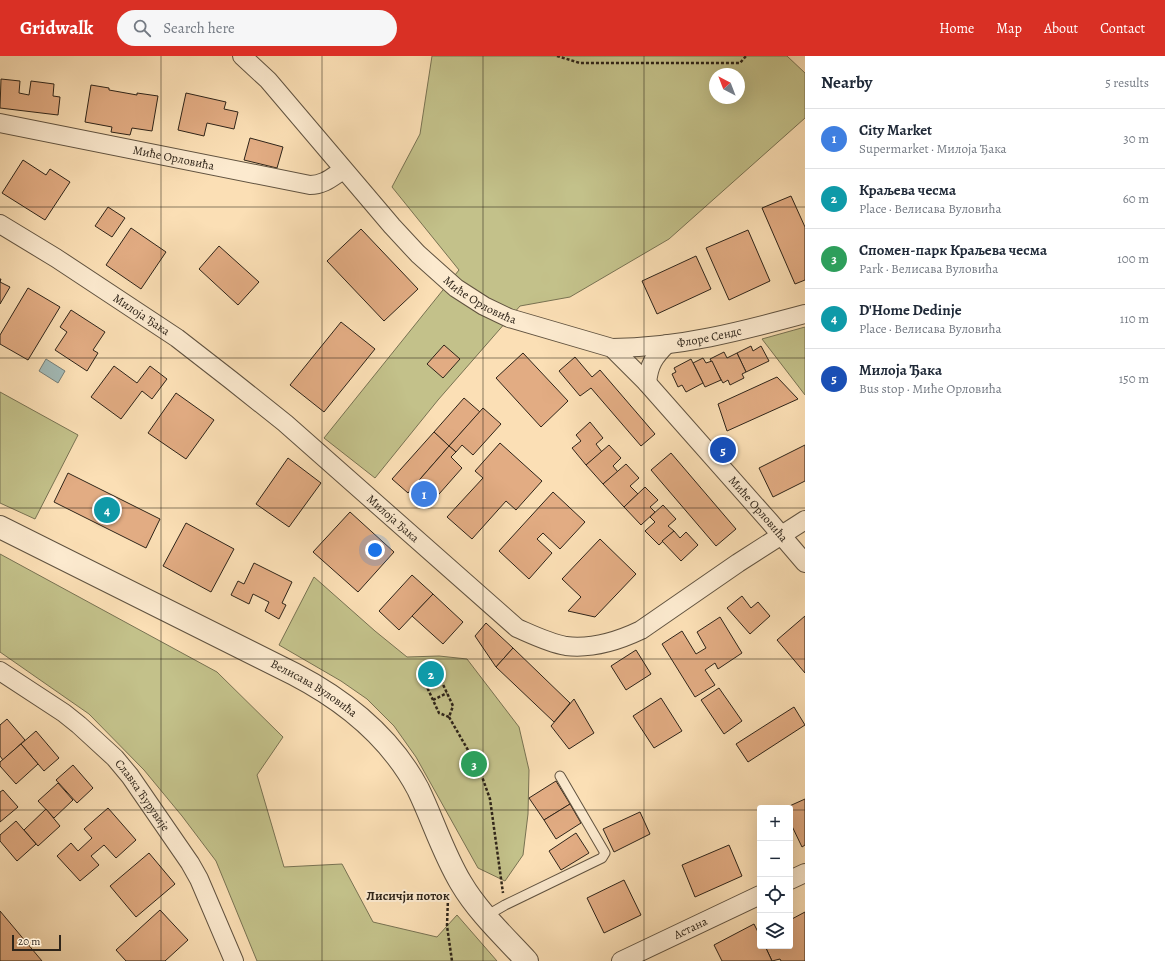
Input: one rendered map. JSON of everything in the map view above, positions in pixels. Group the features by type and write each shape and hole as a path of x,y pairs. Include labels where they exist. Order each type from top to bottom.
{"street":[{"name":"Миће Орловића","path":"242,56 268,80 375,208 418,254 444,279 473,300 509,318 612,348 647,383 805,563"},
{"name":"Миће Орловића","path":"0,123 310,184 325,182 343,170"},
{"name":"Милоја Ђака","path":"0,224 56,258 183,343 285,423 517,628 544,640 566,646 580,646 606,643 629,636 641,630 805,520"},
{"name":"Флоре Сендс","path":"612,348 648,347 667,344 729,333 805,314"},
{"path":"647,383 649,368 652,361 667,344"},
{"name":"Велисава Вуловића","path":"0,527 317,686 352,710 387,746 407,771 423,800 454,871 468,893 486,916 528,961"},
{"name":"Славка Ћурувије","path":"0,671 64,713 79,725 110,753 130,776 182,850 199,879 234,961"},
{"path":"793,879 805,873"},
{"name":"Астана","path":"621,961 757,896"}],"lane":[{"path":"486,916 505,905 602,858 605,854 560,776"}],"path":[{"path":"557,56 580,63 740,63 746,56"},
{"path":"449,717 453,706 440,678 426,685 439,713 449,717 480,771 490,799 505,905"},
{"path":"433,700 447,693"},
{"path":"450,892 448,897 447,926 452,961"}],"shaded area":[{"path":"432,56 787,56 805,73 805,118 669,239 570,297 520,306 438,400 375,478 324,438 459,270 392,187 420,134"},
{"path":"805,327 805,395 762,339"},
{"path":"0,392 78,435 35,519 0,503"},
{"path":"0,554 217,672 283,737 257,775 284,867 342,864 373,922 437,937 457,915 497,961 257,961 216,861 182,816 144,770 89,714 0,652"},
{"path":"314,577 407,657 439,656 467,659 519,727 529,770 528,814 523,855 505,881 478,868 416,757 394,726 367,699 341,681 279,645"}],"water":[{"path":"46,359 65,371 58,383 39,371"}],"building":[{"path":"1,79 20,81 19,93 29,95 31,81 54,84 53,96 60,97 58,115 0,108"},
{"path":"91,85 137,95 137,93 158,96 152,131 132,128 130,135 111,132 112,127 85,122"},
{"path":"186,93 226,102 224,109 238,112 234,129 207,123 204,136 178,130"},
{"path":"250,138 283,147 277,168 244,160"},
{"path":"23,160 46,175 50,169 70,182 45,220 2,193"},
{"path":"791,196 805,227 805,280 795,284 762,208"},
{"path":"108,207 125,218 112,237 95,226"},
{"path":"131,228 166,252 141,289 106,265"},
{"path":"361,229 418,289 384,321 327,261"},
{"path":"748,230 770,281 729,300 706,248"},
{"path":"219,246 259,282 238,305 199,269"},
{"path":"696,256 711,289 657,314 642,281"},
{"path":"0,282 10,287 0,304"},
{"path":"28,288 60,307 28,360 0,344 0,335"},
{"path":"71,310 105,332 93,350 98,353 87,371 55,350 67,332 60,327"},
{"path":"341,322 375,349 324,412 290,385"},
{"path":"444,345 460,359 443,378 427,364"},
{"path":"751,346 753,351 761,346 769,361 746,372 737,353"},
{"path":"724,352 727,358 737,353 746,372 742,374 744,378 730,385 728,380 723,383 710,359"},
{"path":"523,353 568,401 541,427 496,378"},
{"path":"575,357 592,377 600,370 655,434 641,446 591,388 580,396 559,371"},
{"path":"703,358 706,363 712,361 721,380 705,387 693,363"},
{"path":"691,359 703,383 686,392 682,385 678,387 672,374 676,372 674,368"},
{"path":"114,366 137,383 150,366 167,379 152,399 142,391 121,419 91,397"},
{"path":"777,377 798,399 727,431 718,404"},
{"path":"176,393 214,420 186,459 148,433"},
{"path":"464,398 480,412 449,446 434,432"},
{"path":"483,408 501,424 473,455 462,445 456,452 449,446"},
{"path":"590,422 603,438 596,444 602,452 586,465 572,448 581,441 576,435"},
{"path":"434,432 449,446 408,493 392,479"},
{"path":"500,443 542,481 516,510 506,501 472,539 447,517 483,478 475,471"},
{"path":"609,445 621,458 613,466 618,472 603,484 586,465"},
{"path":"805,445 805,481 773,497 759,468"},
{"path":"449,446 456,452 451,457 462,468 432,502 414,486"},
{"path":"671,453 736,529 716,546 651,470"},
{"path":"288,458 321,483 289,527 256,504"},
{"path":"626,464 639,478 630,486 638,494 624,507 603,484"},
{"path":"68,473 160,519 146,548 54,502"},
{"path":"645,487 658,500 650,507 655,512 641,525 624,507"},
{"path":"553,492 585,522 560,549 543,533 537,539 552,553 529,579 499,551"},
{"path":"663,505 676,519 668,526 674,531 659,545 645,531 655,522 650,517"},
{"path":"350,512 394,552 358,592 313,552"},
{"path":"186,523 234,549 211,592 163,566"},
{"path":"674,531 680,538 686,532 698,545 681,561 662,541"},
{"path":"600,539 636,574 595,617 568,611 581,597 562,579"},
{"path":"254,563 292,582 282,603 286,605 279,619 265,611 269,602 253,594 249,604 231,595 238,581 244,584"},
{"path":"412,575 433,594 399,630 379,611"},
{"path":"433,594 463,622 443,644 412,616"},
{"path":"742,596 751,608 758,602 770,616 750,634 727,608"},
{"path":"805,616 805,673 777,640"},
{"path":"720,617 742,653 718,669 715,663 705,670 715,685 695,697 662,644 682,631 696,654 706,648 697,632"},
{"path":"486,623 513,648 496,667 475,636"},
{"path":"513,648 570,703 554,722 496,667"},
{"path":"636,650 651,674 626,690 611,666"},
{"path":"719,688 742,721 724,734 701,700"},
{"path":"661,698 682,731 654,748 633,716"},
{"path":"574,699 594,733 569,749 551,726"},
{"path":"794,707 805,725 748,762 736,744"},
{"path":"7,719 25,740 3,760 0,756 0,725"},
{"path":"36,731 59,758 44,771 21,744"},
{"path":"21,744 38,764 16,784 0,766 0,762"},
{"path":"73,765 93,788 77,803 56,780"},
{"path":"556,781 570,804 544,820 529,798"},
{"path":"58,783 73,800 54,818 38,801"},
{"path":"3,790 18,807 0,822 0,792"},
{"path":"805,799 805,845 802,847 793,828 793,805 792,805"},
{"path":"570,804 581,823 556,839 544,820"},
{"path":"108,808 136,840 116,858 104,845 91,856 99,865 80,881 57,856 71,843 78,851 92,838 84,829"},
{"path":"46,809 60,826 38,846 24,830"},
{"path":"640,812 650,834 614,852 603,829"},
{"path":"16,821 36,844 17,861 0,841 0,835"},
{"path":"576,833 589,853 561,870 549,851"},
{"path":"729,845 742,876 695,897 682,865"},
{"path":"149,853 175,884 136,917 110,886"},
{"path":"624,880 641,915 604,933 587,898"},
{"path":"160,910 188,940 165,961 126,961 116,950"},
{"path":"0,911 42,961 0,961"},
{"path":"805,912 805,961 781,961 780,959 772,961 766,949 793,949 793,918"},
{"path":"754,924 757,930 757,949 766,949 772,961 722,961 714,945"}],"place":[{"name":"Милоја Ђака","path":"723,450"},
{"name":"City Market","path":"424,494"},
{"name":"D'Home Dedinje","path":"107,510"},
{"name":"Краљева чесма","path":"431,674"},
{"name":"Спомен-парк Краљева чесма","path":"474,764"}],"district":[{"name":"Лисичји поток","path":"408,895"}]}
